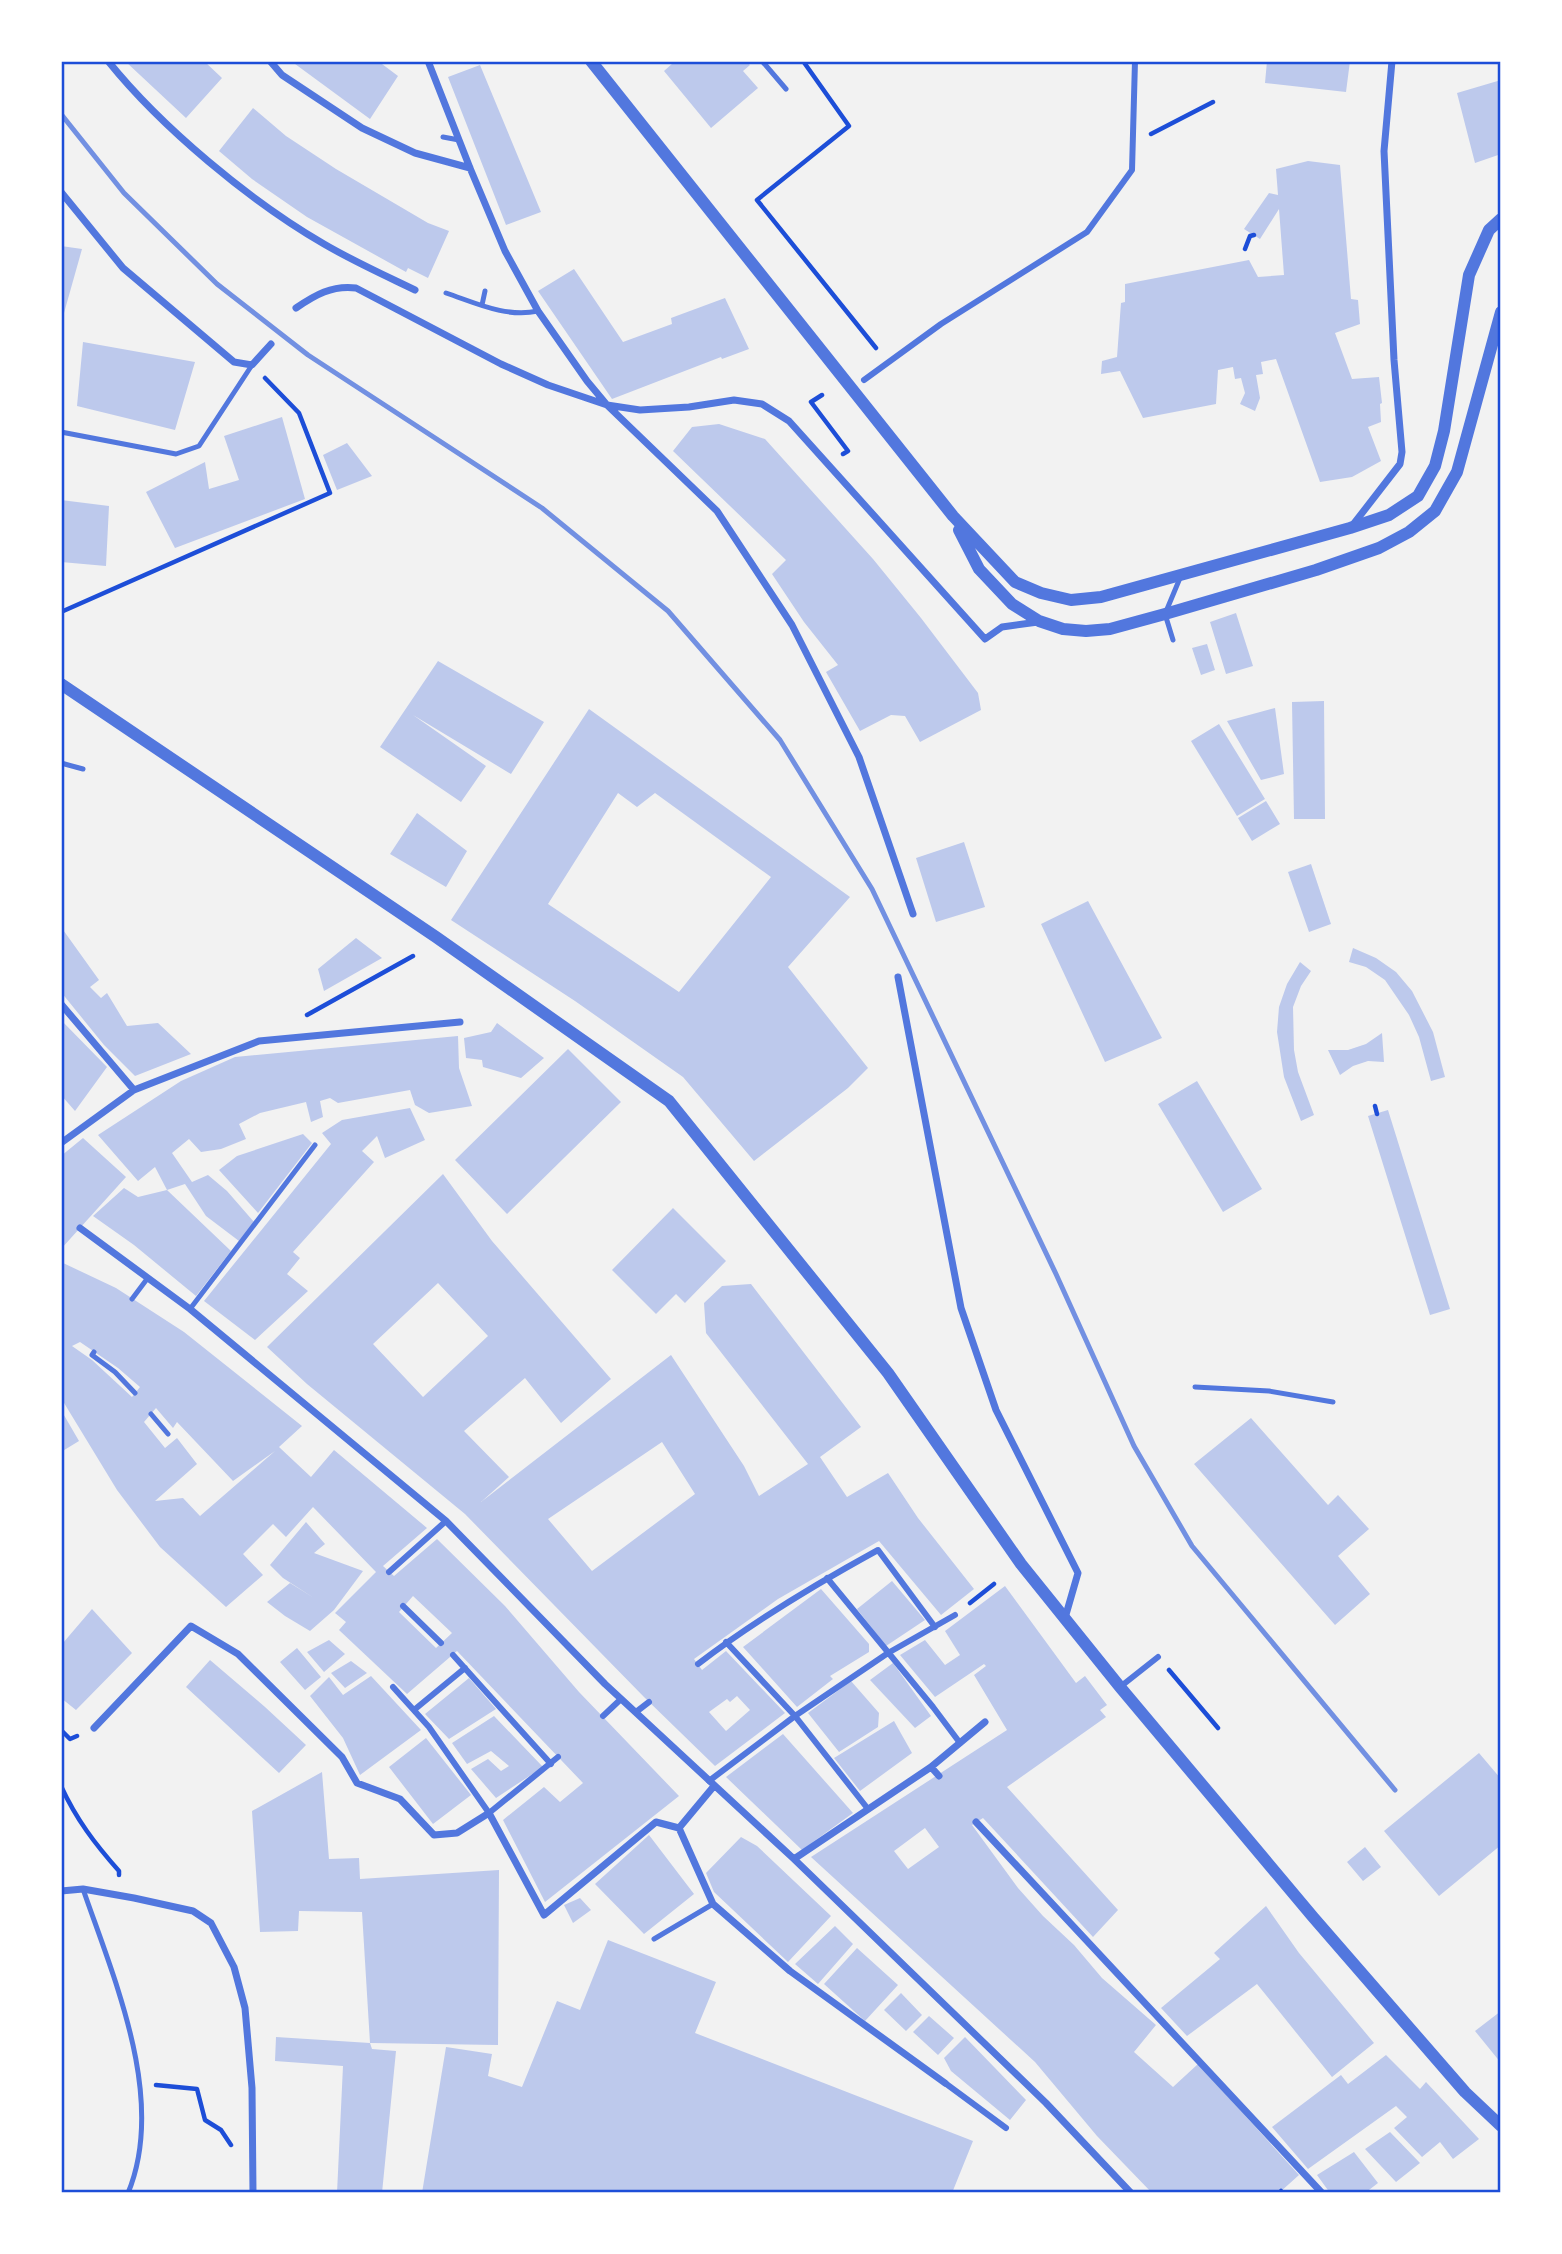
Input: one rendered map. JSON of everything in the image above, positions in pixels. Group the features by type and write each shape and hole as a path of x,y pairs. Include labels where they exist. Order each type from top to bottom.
{"street":[{"path":"108,61 151,109 236,183 324,244 415,290"},
{"path":"270,61 282,75 362,128 415,153 470,168"},
{"path":"428,61 506,251 538,312 607,405 717,511 792,625 859,757 913,914"},
{"path":"591,61 953,516 1015,582 1041,593 1071,600 1101,597 1350,528 1389,515 1418,496 1435,466 1444,432 1469,275 1489,230 1501,219"},
{"path":"864,380 942,324 1087,232 1132,170 1135,61"},
{"path":"1350,528 1400,464 1402,452 1394,360 1384,151 1392,61"},
{"path":"61,192 123,268 234,362 252,365 271,344"},
{"path":"296,308 318,293 342,286 356,288 500,364 548,385 607,405 640,410 689,407 734,400 762,404 789,421 985,639 1002,627 1039,621"},
{"path":"953,516 979,569 1012,604 1039,621 1063,629 1086,631 1110,629 1165,614 1316,570 1379,548 1409,532 1435,511 1457,472 1501,312"},
{"path":"61,684 436,937 669,1101 888,1373 1021,1564 1120,1688 1465,2092 1501,2126"},
{"path":"898,978 961,1308 996,1410 1078,1573 1065,1618"},
{"path":"61,1004 134,1090"},
{"path":"61,1143 134,1090 259,1041 460,1022"},
{"path":"80,1228 190,1309 446,1521 621,1699 794,1859 1046,2103 1126,2191"},
{"path":"389,1572 446,1521"},
{"path":"698,1664 726,1642 827,1578 878,1550 935,1627"},
{"path":"827,1578 960,1743"},
{"path":"403,1606 441,1643"},
{"path":"679,1828 711,1783 795,1716 888,1653 955,1615"},
{"path":"94,1728 191,1626 238,1654 342,1757 357,1783 400,1799 434,1835 457,1833 489,1813 558,1757"},
{"path":"726,1642 795,1716 868,1809"},
{"path":"453,1655 551,1764"},
{"path":"1120,1688 1158,1657"},
{"path":"414,1710 465,1668"},
{"path":"393,1687 429,1727 489,1813 544,1915 656,1822 679,1828"},
{"path":"603,1716 621,1699"},
{"path":"636,1712 649,1702"},
{"path":"794,1859 931,1767 985,1722"},
{"path":"931,1767 939,1776"},
{"path":"976,1822 1322,2193"},
{"path":"679,1828 713,1904 790,1971 1006,2128"},
{"path":"61,1891 83,1889 193,1911 211,1923 233,1967 245,2008 252,2088 253,2193"}],"lane":[{"path":"762,61 786,89"},
{"path":"443,137 459,140"},
{"path":"482,305 485,291"},
{"path":"446,293 506,313 538,312"},
{"path":"61,432 176,454 199,446 252,365"},
{"path":"1173,640 1165,614 1181,575"},
{"path":"61,762 83,769"},
{"path":"190,1309 315,1145"},
{"path":"132,1299 147,1279"},
{"path":"94,1352 92,1355 115,1372 135,1393"},
{"path":"1195,1387 1269,1391 1333,1402"},
{"path":"151,1414 168,1434"},
{"path":"83,1889 120,1996 139,2072 142,2129 128,2193"},
{"path":"654,1939 713,1904"}],"path":[{"path":"803,61 849,126 757,200 887,363"},
{"path":"1133,143 1213,102"},
{"path":"1245,249 1250,236 1254,235"},
{"path":"61,612 330,493 299,414 252,365"},
{"path":"822,395 811,402 848,451 830,465"},
{"path":"295,1021 414,956"},
{"path":"1375,1107 1377,1114"},
{"path":"965,1606 994,1584"},
{"path":"1158,1657 1218,1728"},
{"path":"61,1786 72,1812 119,1871 116,1895"},
{"path":"175,2085 197,2089 205,2120 221,2130 232,2146"}],"building":[{"path":"125,61 204,61 222,78 186,118"},
{"path":"291,61 378,61 398,76 370,119"},
{"path":"671,61 746,61 750,65 743,71 758,88 711,128 664,71 673,63"},
{"path":"1267,61 1350,61 1346,92 1265,83"},
{"path":"480,65 541,212 506,225 448,77"},
{"path":"1501,80 1501,154 1475,163 1457,93"},
{"path":"253,108 286,136 336,169 428,223 449,231 428,278 408,268 406,272 307,217 252,179 219,151"},
{"path":"1308,161 1340,165 1351,299 1358,300 1360,324 1335,333 1352,379 1379,377 1382,403 1381,422 1368,427 1381,461 1352,477 1320,482 1276,359 1261,362 1263,374 1256,375 1260,398 1255,411 1240,404 1245,393 1241,378 1235,379 1233,367 1218,370 1216,404 1143,418 1120,371 1101,374 1102,361 1117,357 1125,284 1249,260 1258,277 1284,275 1279,209 1260,239 1244,229 1269,193 1278,195 1276,169"},
{"path":"61,246 82,249 64,313 61,313"},
{"path":"574,269 623,342 672,324 671,318 725,298 749,349 612,399 538,291"},
{"path":"83,342 195,362 175,430 77,406"},
{"path":"282,417 305,499 175,548 146,492 205,462 209,489 239,480 224,436"},
{"path":"719,424 765,439 873,559 921,618 978,693 981,710 920,742 905,716 891,715 860,731 826,672 838,665 804,622 772,574 786,560 673,451 692,427"},
{"path":"347,443 372,476 337,490 323,455"},
{"path":"61,500 109,506 106,566 61,562"},
{"path":"1236,613 1253,666 1226,674 1210,622"},
{"path":"1207,644 1215,670 1201,675 1192,648"},
{"path":"438,661 544,722 511,774 413,715 486,766 461,802 380,747"},
{"path":"1324,701 1325,819 1294,819 1292,702"},
{"path":"1275,708 1284,774 1261,780 1227,721"},
{"path":"589,709 850,897 788,967 868,1068 848,1088 754,1161 683,1077 575,1001 451,920","holes":["618,793 637,807 655,793 771,877 679,992 548,904"]},
{"path":"1219,724 1265,799 1237,816 1191,741"},
{"path":"1266,801 1280,824 1252,841 1238,818"},
{"path":"417,813 467,851 446,887 390,854"},
{"path":"964,842 985,907 936,922 916,858"},
{"path":"1311,864 1331,924 1309,932 1288,872"},
{"path":"1088,901 1162,1038 1105,1062 1041,924"},
{"path":"61,927 99,980 90,987 101,998 107,993 127,1026 158,1023 191,1054 135,1076 104,1045 61,992"},
{"path":"356,938 382,958 324,991 318,969"},
{"path":"1353,948 1376,958 1396,972 1412,991 1433,1032 1445,1077 1431,1081 1419,1037 1409,1015 1385,980 1366,967 1349,962"},
{"path":"1300,962 1311,971 1301,986 1293,1007 1294,1050 1298,1072 1314,1115 1301,1121 1284,1077 1277,1032 1279,1007 1287,984"},
{"path":"61,1020 107,1067 75,1111 61,1095"},
{"path":"497,1023 544,1058 521,1078 483,1067 482,1060 466,1058 464,1038 491,1032"},
{"path":"1382,1033 1384,1062 1368,1061 1353,1066 1340,1075 1328,1050 1348,1050 1366,1044"},
{"path":"458,1036 459,1068 472,1106 429,1113 415,1105 410,1090 338,1103 330,1098 320,1101 323,1117 311,1122 306,1102 260,1113 239,1124 246,1139 221,1149 201,1152 189,1139 172,1153 192,1182 208,1175 227,1191 254,1222 239,1241 206,1216 185,1184 167,1190 155,1167 138,1181 98,1135 181,1081 235,1057"},
{"path":"568,1049 621,1102 507,1214 455,1160"},
{"path":"1197,1081 1262,1189 1223,1212 1158,1104"},
{"path":"410,1108 425,1140 385,1158 377,1136 362,1151 374,1162 293,1252 300,1258 287,1274 308,1291 255,1340 204,1301 331,1144 322,1133 342,1120"},
{"path":"1388,1110 1450,1309 1430,1315 1368,1116"},
{"path":"303,1134 312,1143 258,1213 219,1170 237,1156"},
{"path":"83,1138 126,1177 61,1249 61,1156"},
{"path":"443,1174 492,1241 611,1379 561,1423 525,1378 464,1431 509,1477 481,1502 671,1355 744,1466 759,1496 808,1464 706,1333 704,1303 722,1286 751,1284 861,1427 820,1457 847,1497 888,1473 918,1518 974,1589 941,1615 879,1541 778,1599 694,1659 702,1670 726,1651 785,1713 715,1766 465,1514 307,1384 267,1347","holes":["438,1283 488,1336 423,1397 373,1344","662,1442 695,1494 592,1571 548,1519","737,1696 750,1710 726,1731 709,1712 727,1699 730,1702"]},
{"path":"124,1188 138,1197 167,1190 231,1251 196,1296 134,1245 93,1216"},
{"path":"673,1208 726,1261 685,1303 676,1294 656,1314 612,1270"},
{"path":"61,1262 116,1288 184,1332 302,1426 279,1447 311,1477 334,1450 427,1528 383,1566 394,1576 437,1539 505,1606 579,1692 679,1796 545,1902 503,1820 544,1787 560,1802 583,1783 457,1651 407,1694 339,1630 346,1622 335,1613 376,1572 313,1507 286,1537 273,1524 243,1554 263,1575 226,1607 160,1547 117,1490 61,1398","holes":["80,1342 140,1387 132,1397 92,1360 72,1346","156,1408 173,1428 177,1422 233,1481 275,1451 200,1516 183,1498 155,1501 197,1464 177,1438 165,1448 144,1422","413,1596 452,1633 436,1648 399,1612"]},
{"path":"61,1410 79,1441 61,1452"},
{"path":"1251,1418 1328,1505 1338,1495 1369,1529 1338,1556 1370,1594 1335,1625 1194,1464"},
{"path":"306,1522 325,1544 314,1553 363,1571 334,1610 310,1631 267,1602 290,1583 314,1598 283,1578 270,1565"},
{"path":"892,1581 925,1620 886,1646 857,1609"},
{"path":"1005,1586 1076,1683 1085,1676 1107,1705 1100,1710 1106,1717 1007,1787 1118,1910 1093,1937 983,1818 972,1825 1018,1888 1043,1916 1074,1945 1102,1978 1156,2025 1134,2052 1173,2087 1198,2064 1299,2175 1279,2193 1152,2193 1097,2136 1035,2062 811,1857 1007,1730 974,1675 986,1666 984,1664 935,1697 900,1655 925,1640 945,1665 960,1655 945,1631","holes":["925,1828 939,1847 908,1869 894,1851"]},
{"path":"821,1589 869,1644 869,1652 830,1676 833,1679 797,1707 743,1647"},
{"path":"92,1609 132,1653 76,1710 61,1698 61,1642 63,1643"},
{"path":"329,1640 345,1654 324,1672 307,1652"},
{"path":"297,1648 321,1677 305,1690 280,1662"},
{"path":"210,1660 306,1745 279,1773 186,1687"},
{"path":"351,1661 367,1673 345,1688 331,1673"},
{"path":"893,1663 931,1716 915,1728 870,1680"},
{"path":"371,1676 421,1730 360,1775 343,1738 310,1696 329,1677 343,1695"},
{"path":"469,1678 496,1709 449,1739 425,1714"},
{"path":"851,1681 879,1713 878,1727 839,1752 808,1713"},
{"path":"494,1716 543,1767 496,1798 471,1769 488,1759 501,1771 509,1766 491,1751 467,1764 452,1743"},
{"path":"894,1721 912,1753 860,1791 834,1758"},
{"path":"783,1734 853,1813 802,1850 726,1777"},
{"path":"426,1738 471,1795 433,1824 389,1767"},
{"path":"1479,1753 1501,1779 1501,1845 1439,1896 1384,1831"},
{"path":"322,1772 329,1859 359,1858 360,1879 499,1870 498,2045 370,2043 362,1912 299,1911 298,1931 260,1932 252,1811"},
{"path":"649,1835 694,1894 644,1934 595,1884"},
{"path":"741,1837 757,1846 831,1916 788,1962 714,1892 706,1873"},
{"path":"1365,1847 1381,1867 1363,1881 1347,1862"},
{"path":"580,1898 591,1910 573,1923 564,1905"},
{"path":"1266,1906 1299,1953 1374,2043 1332,2077 1257,1984 1187,2036 1161,2008 1220,1959 1214,1953"},
{"path":"835,1926 853,1944 818,1984 795,1964"},
{"path":"608,1940 716,1982 695,2033 973,2141 952,2193 422,2193 446,2047 492,2054 488,2076 522,2087 557,2001 580,2010"},
{"path":"857,1948 898,1985 865,2021 824,1984"},
{"path":"901,1993 922,2015 906,2031 884,2010"},
{"path":"1501,2011 1501,2063 1475,2031"},
{"path":"929,2016 954,2038 938,2055 913,2032"},
{"path":"276,2037 370,2043 372,2049 396,2051 382,2193 337,2193 343,2066 275,2061"},
{"path":"965,2037 1026,2100 1010,2120 951,2071 944,2058"},
{"path":"1386,2055 1420,2089 1426,2082 1479,2139 1453,2159 1440,2142 1422,2157 1394,2128 1407,2117 1396,2106 1308,2169 1272,2127 1341,2075 1348,2084"},
{"path":"1390,2132 1420,2163 1396,2182 1365,2149"},
{"path":"1354,2152 1378,2183 1365,2193 1330,2193 1317,2175"}],"railway":[{"path":"61,114 124,193 217,284 308,355 542,508 668,611 780,740 872,889 1056,1274 1134,1446 1192,1546 1395,1790"}]}
